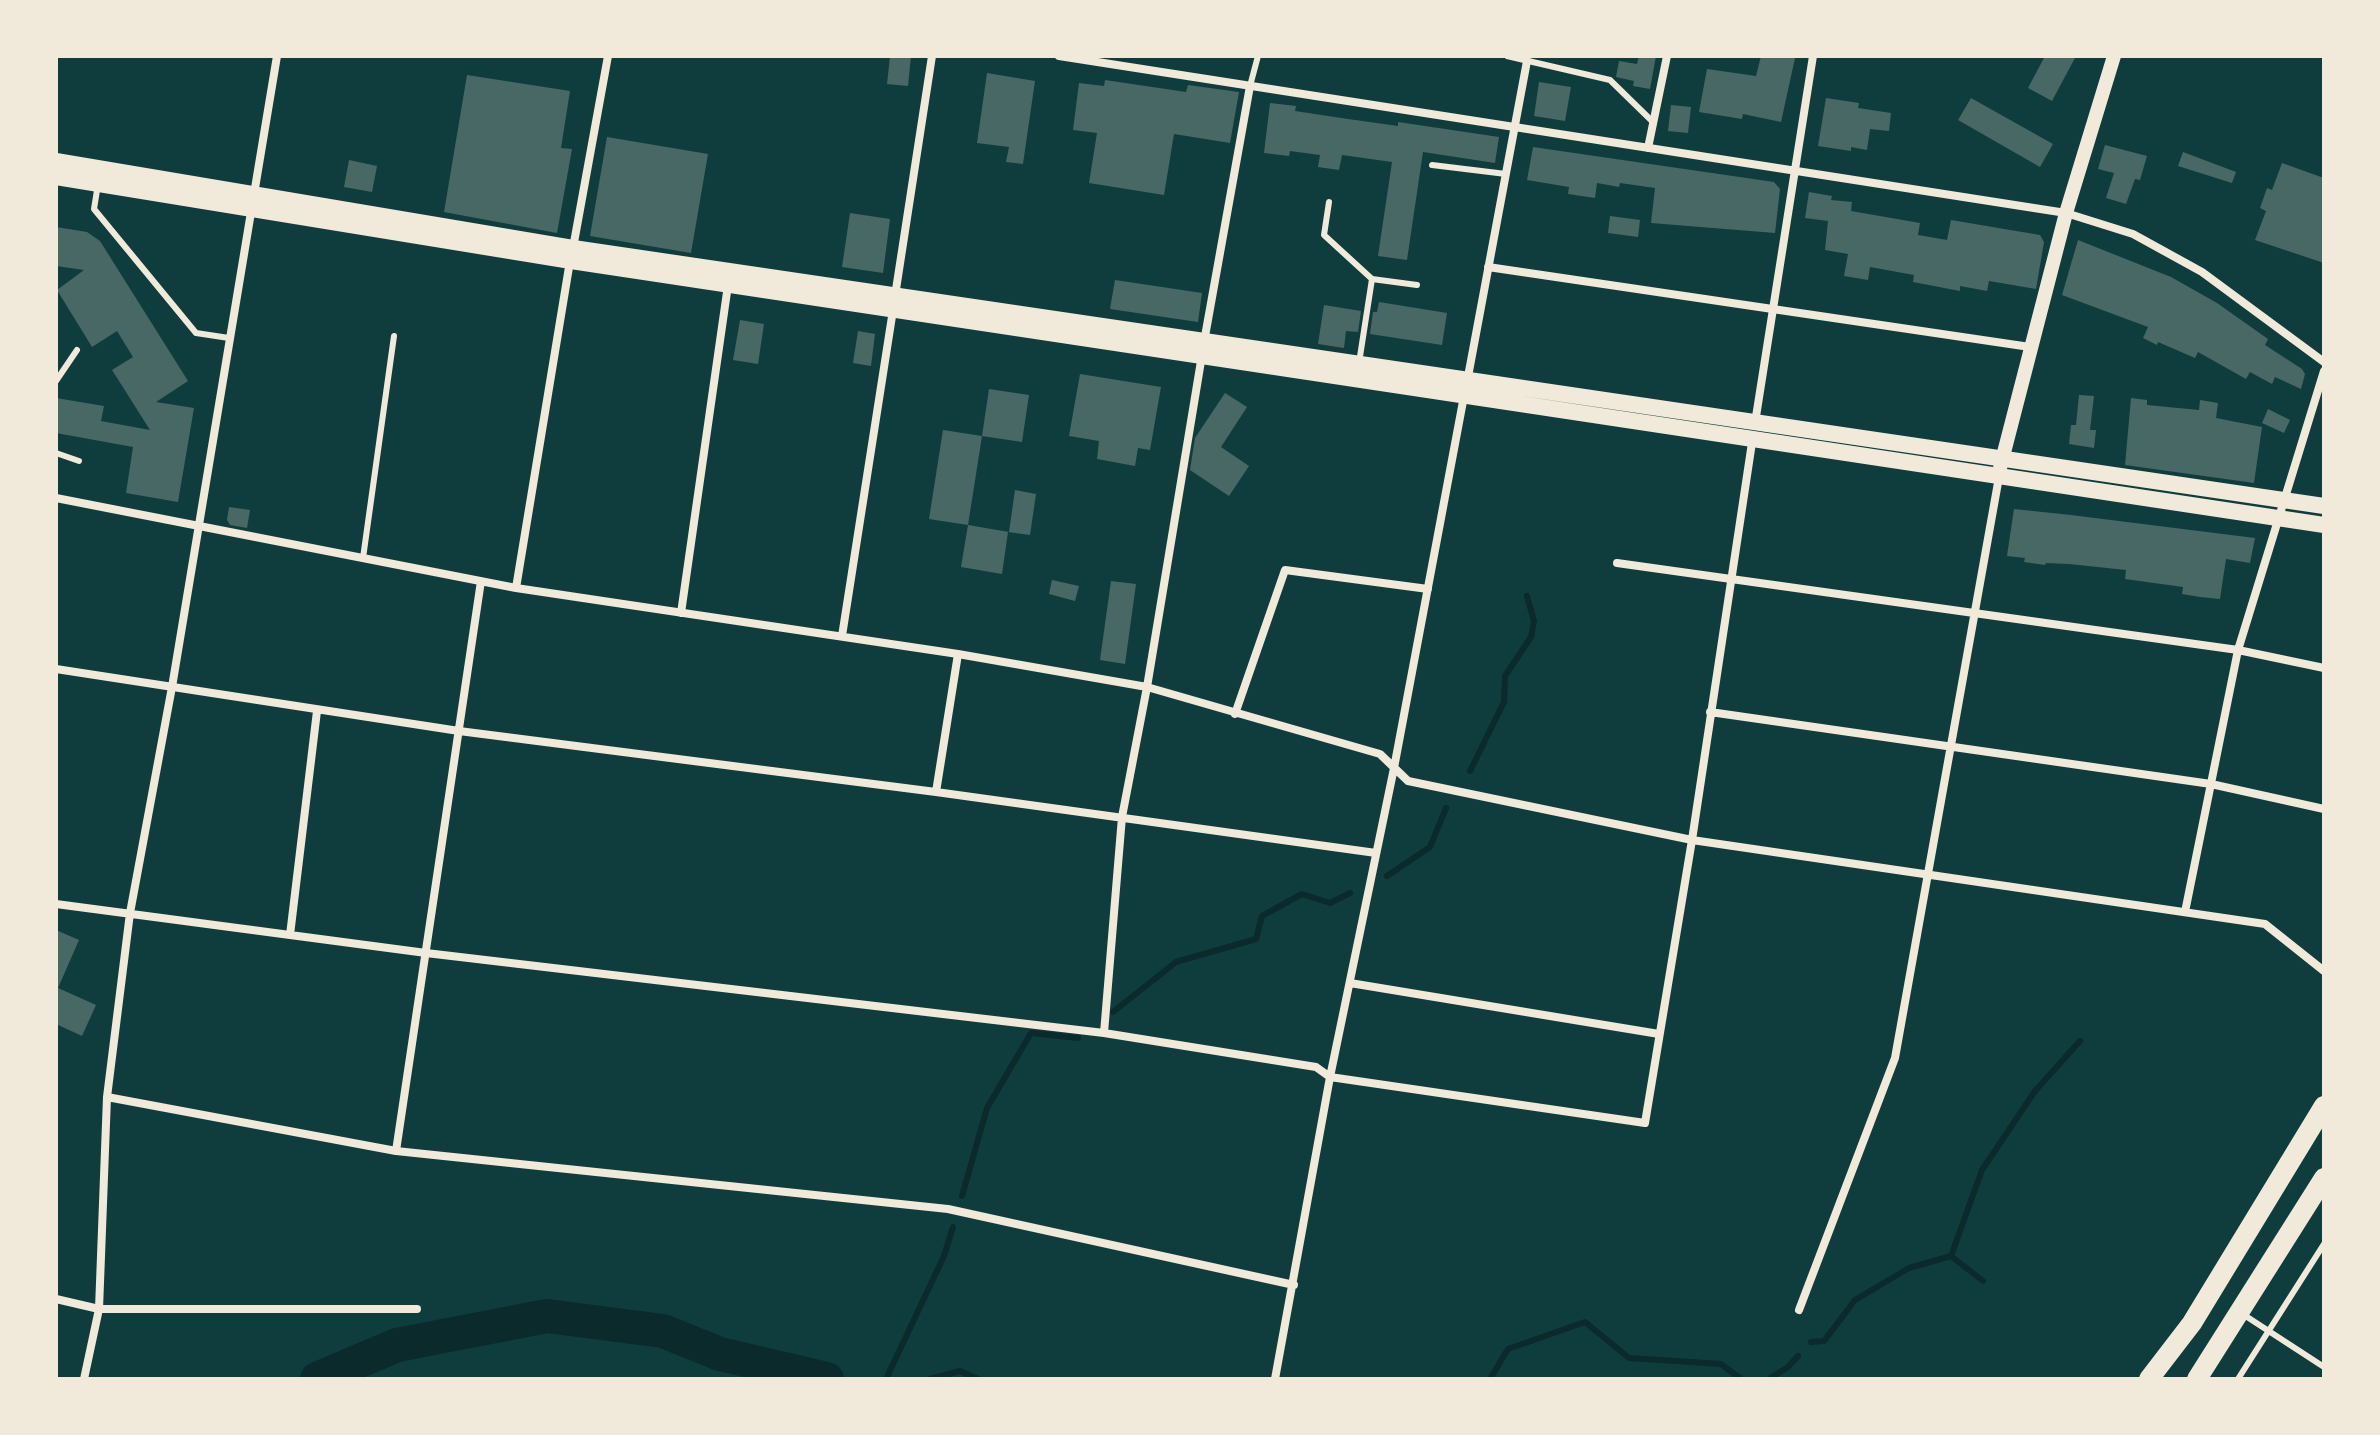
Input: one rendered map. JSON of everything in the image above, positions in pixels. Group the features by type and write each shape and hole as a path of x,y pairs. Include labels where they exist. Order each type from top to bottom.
{"highway":[{"path":"2149,1379 2192,1323 2324,1106"},
{"path":"2197,1379 2324,1178"}],"main road":[{"path":"56,161 252,203"},
{"path":"56,177 252,203 1203,348 1464,397 2324,525"},
{"path":"572,254 728,284 894,303"},
{"path":"1203,348 1359,363 2324,506"}],"street":[{"path":"84,1379 99,1309 107,1097 130,913 172,687 277,56"},
{"path":"516,588 608,56"},
{"path":"842,636 932,56"},
{"path":"1059,56 2066,213 2133,234 2202,272 2324,362"},
{"path":"1648,148 1667,56"},
{"path":"56,904 426,953 1104,1033 1316,1067 1330,1077 1645,1123 1692,840 1813,56"},
{"path":"1799,1310 1895,1058 2002,458 2066,213 2114,56"},
{"path":"1275,1379 1330,1077 1394,768 1527,61"},
{"path":"1104,1033 1122,817 1250,86"},
{"path":"1488,267 2030,347"},
{"path":"681,613 728,284"},
{"path":"2185,912 2238,650 2324,371"},
{"path":"56,498 516,588 958,654 1147,687 1380,754 1408,781 1692,840 2265,924 2324,971"},
{"path":"1617,563 2238,650 2324,668"},
{"path":"1235,714 1285,570 1428,589"},
{"path":"396,1151 481,581"},
{"path":"936,792 958,654"},
{"path":"56,669 459,731 936,792 1376,853"},
{"path":"290,935 317,711"},
{"path":"1710,712 2211,784 2324,809"},
{"path":"1350,983 1659,1034"},
{"path":"107,1097 396,1151 948,1209 1294,1285"},
{"path":"56,1299 99,1309 417,1309"}],"lane":[{"path":"1250,86 1258,56"},
{"path":"1507,56 1610,80 1653,122"},
{"path":"1543,65 1544,56"},
{"path":"1432,165 1506,174"},
{"path":"98,184 94,209 196,333 229,338"},
{"path":"1329,202 1324,235 1372,279 1417,285"},
{"path":"1359,363 1372,279"},
{"path":"363,558 394,336"},
{"path":"56,381 77,350"},
{"path":"56,453 79,461"},
{"path":"2238,1379 2324,1244"},
{"path":"2241,1313 2324,1367"}],"building":[{"path":"890,56 911,56 908,86 887,84"},
{"path":"1639,56 1656,56 1650,89 1633,86 1634,81 1616,77 1619,61 1637,64"},
{"path":"1761,56 1795,58 1781,122 1743,114 1742,119 1699,112 1707,69 1756,76"},
{"path":"2045,56 2076,56 2052,101 2028,88"},
{"path":"987,73 1035,81 1023,164 1006,162 1009,147 977,143"},
{"path":"467,75 570,91 561,148 572,149 557,233 444,212"},
{"path":"1105,80 1186,92 1188,85 1239,92 1230,143 1174,134 1164,195 1089,183 1097,133 1073,130 1079,83 1104,86"},
{"path":"1539,82 1571,87 1565,121 1534,116"},
{"path":"1826,98 1859,103 1858,108 1891,113 1889,131 1870,129 1867,150 1818,146"},
{"path":"1971,98 2053,144 2040,167 1958,120"},
{"path":"1270,103 1296,106 1295,111 1348,119 1398,126 1398,122 1499,137 1495,163 1423,152 1407,260 1378,256 1392,162 1342,155 1339,170 1318,167 1320,155 1290,151 1289,156 1264,153"},
{"path":"1671,105 1691,107 1688,133 1668,131"},
{"path":"607,137 708,154 691,253 590,236"},
{"path":"2105,145 2147,156 2140,180 2135,179 2126,204 2106,198 2114,173 2098,169"},
{"path":"1533,147 1774,182 1780,189 1775,233 1651,223 1655,188 1597,183 1595,198 1568,194 1569,187 1527,180"},
{"path":"2183,152 2236,172 2232,183 2178,166"},
{"path":"349,160 377,166 372,192 344,187"},
{"path":"2282,163 2324,178 2324,263 2255,240 2266,211 2260,208 2267,188 2272,190"},
{"path":"1809,192 1832,196 1831,200 1852,202 1851,211 1920,223 1918,235 1947,240 1951,220 2040,235 2044,242 2036,289 1989,281 1987,291 1960,286 1960,291 1913,282 1914,275 1870,267 1868,280 1844,276 1848,254 1825,250 1828,221 1805,218"},
{"path":"850,213 890,219 883,273 842,267"},
{"path":"1610,216 1640,220 1638,237 1608,233"},
{"path":"56,227 87,232 100,241 188,381 156,402 194,408 178,502 126,493 133,447 56,433 56,398 104,406 101,421 150,430 112,370 133,357 117,331 92,347 57,290 84,270 56,266"},
{"path":"2078,240 2171,277 2217,303 2268,339 2265,345 2302,369 2305,374 2301,389 2275,377 2272,384 2250,372 2246,379 2198,352 2195,358 2158,342 2157,345 2143,338 2148,327 2062,295"},
{"path":"1115,280 1202,293 1198,322 1110,309"},
{"path":"1379,302 1447,313 1442,345 1370,334 1373,312 1377,312"},
{"path":"1324,305 1361,311 1358,332 1346,331 1344,348 1318,344"},
{"path":"740,320 764,324 758,364 733,360"},
{"path":"858,331 875,334 871,366 853,363"},
{"path":"1080,374 1161,387 1150,450 1138,448 1135,466 1097,459 1099,441 1069,436"},
{"path":"989,389 1029,395 1022,442 982,436"},
{"path":"1225,393 1247,407 1221,447 1249,466 1229,496 1190,470 1195,438"},
{"path":"2079,395 2094,396 2090,430 2096,430 2094,448 2069,444 2071,425 2076,425"},
{"path":"2131,398 2147,400 2147,405 2199,410 2200,400 2218,403 2216,418 2262,427 2254,483 2125,465"},
{"path":"2268,409 2290,420 2284,433 2262,423"},
{"path":"943,430 982,436 968,525 929,519"},
{"path":"1015,490 1036,494 1030,535 1008,532 1002,574 961,567 968,525 1009,532"},
{"path":"229,507 250,510 247,528 230,525 227,520"},
{"path":"2014,509 2255,538 2250,563 2226,559 2220,599 2200,597 2182,594 2183,587 2125,579 2126,570 2069,564 2045,565 2007,556"},
{"path":"1052,580 1079,586 1075,601 1049,594"},
{"path":"1111,581 1136,584 1125,664 1100,660"},
{"path":"56,930 79,940 58,988 96,1005 82,1036 56,1024"}],"waterway":[{"path":"1470,771 1504,702 1505,676 1531,637 1534,621 1527,596"},
{"path":"1387,876 1430,847 1446,808"},
{"path":"1113,1012 1176,962 1256,939 1262,916 1302,894 1330,903 1350,893"},
{"path":"962,1196 987,1108 1031,1033 1078,1038"},
{"path":"1811,1342 1824,1341 1855,1300 1909,1268 1951,1256 1982,1170 2035,1091 2080,1041"},
{"path":"886,1379 944,1256 953,1227"},
{"path":"1951,1256 1983,1281"},
{"path":"317,1379 397,1345 547,1316 663,1331 720,1354 827,1379"},
{"path":"1490,1379 1508,1349 1585,1322 1629,1358 1721,1364 1741,1379"},
{"path":"1769,1379 1788,1367 1798,1356"},
{"path":"930,1379 960,1371 978,1379"}]}
